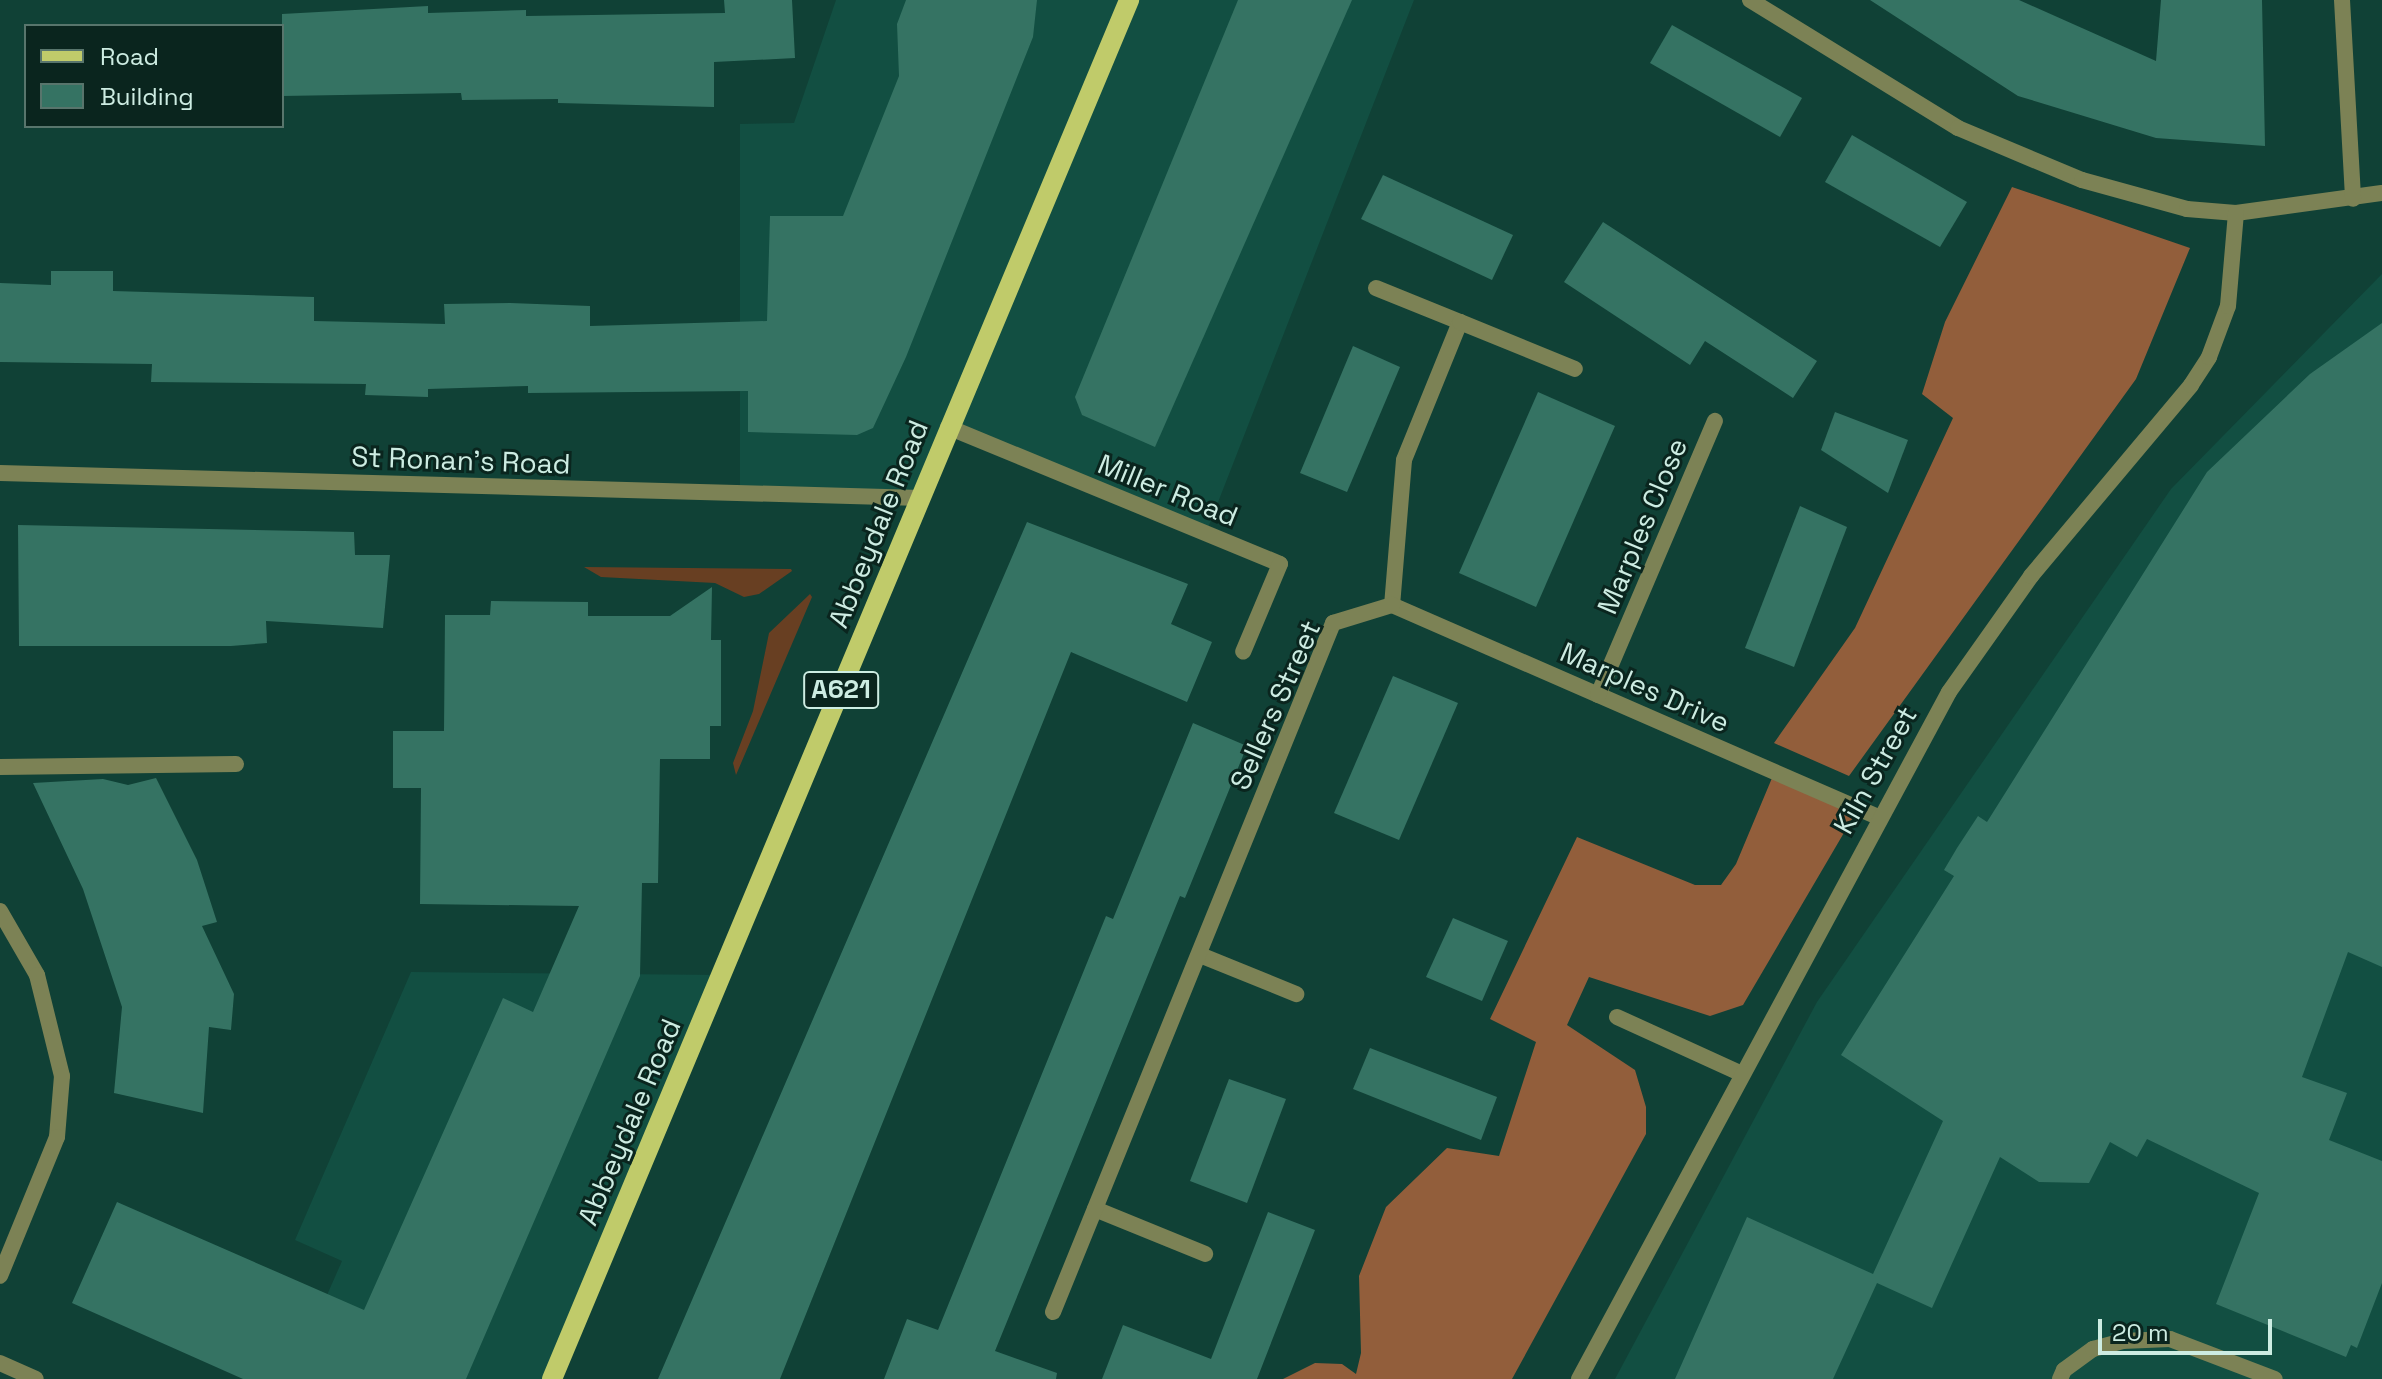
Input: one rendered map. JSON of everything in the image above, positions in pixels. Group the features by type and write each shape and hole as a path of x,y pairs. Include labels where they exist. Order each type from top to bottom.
{"main road":[{"name":"Abbeydale Road","path":"552,1379 1129,0"}],"street":[{"path":"1750,0 1958,128 2036,163 2162,202 2236,213 2382,193"},
{"path":"2342,0 2353,199"},
{"name":"Kiln Street","path":"1579,1379 1740,1073 1949,692 2031,576 2191,385 2209,357 2228,306 2236,213"},
{"path":"1376,288 1575,369"},
{"path":"1392,605 1404,460 1460,322"},
{"name":"Marples Close","path":"1598,695 1715,421"},
{"name":"Miller Road","path":"948,427 1280,564 1243,652"},
{"name":"St Ronan's Road","path":"0,473 921,498"},
{"name":"Marples Drive","path":"1392,605 1878,817"},
{"name":"Sellers Street","path":"1053,1312 1333,623 1392,605"},
{"path":"0,767 236,764"},
{"path":"0,911 37,975 62,1076 57,1137 0,1276"},
{"path":"1200,955 1296,994"},
{"path":"1617,1017 1740,1073"},
{"path":"1095,1209 1205,1254"},
{"path":"2060,1379 2064,1370 2093,1349 2122,1341 2170,1339 2275,1379"},
{"path":"0,1363 36,1379"}],"shaded area":[{"path":"836,0 1414,0 1206,533 948,427 921,498 740,493 740,124 794,123"},
{"path":"2012,187 2190,248 2136,379 1849,776 1774,743 1855,628 1953,418 1922,394 1945,322"},
{"path":"2382,274 2382,1379 1615,1379 1817,1002 2171,489"},
{"path":"584,567 792,571 759,594 744,597 715,583 601,577"},
{"path":"810,594 812,597 736,775 733,763 753,711 769,633"},
{"path":"1772,778 1855,814 1743,1005 1710,1016 1589,977 1567,1025 1635,1070 1646,1107 1646,1134 1512,1379 1283,1379 1315,1363 1342,1364 1356,1374 1361,1353 1359,1276 1386,1207 1447,1148 1499,1156 1536,1042 1490,1019 1577,837 1695,885 1721,885 1736,864"},
{"path":"411,972 721,975 553,1379 290,1379 342,1261 295,1240"}],"building":[{"path":"724,0 792,0 795,58 714,62 714,107 558,103 558,99 462,100 461,93 284,96 282,14 428,6 428,13 526,10 526,16 725,13"},
{"path":"906,0 1037,0 1033,37 906,357 873,428 857,435 748,432 748,391 528,393 528,386 428,389 428,397 365,395 366,384 151,382 152,364 0,362 0,283 51,285 51,271 113,271 113,291 314,297 314,321 445,324 444,304 510,303 590,306 590,326 767,321 770,216 843,216 899,76 897,24"},
{"path":"1238,0 1352,0 1155,447 1082,415 1075,397"},
{"path":"1870,0 2019,0 2156,61 2161,0 2262,0 2265,146 2156,138 2018,96"},
{"path":"1672,25 1802,98 1780,137 1650,63"},
{"path":"1852,135 1967,202 1940,247 1825,182"},
{"path":"1383,175 1513,235 1492,280 1361,219"},
{"path":"1603,222 1817,361 1793,398 1705,341 1690,365 1564,282"},
{"path":"2382,323 2382,967 2348,952 2302,1077 2347,1093 2329,1140 2382,1161 2382,1283 2357,1348 2351,1345 2346,1357 2216,1304 2259,1193 2147,1139 2137,1157 2110,1142 2089,1183 2039,1182 2000,1157 1932,1308 1877,1283 1833,1379 1675,1379 1747,1217 1873,1274 1943,1121 1841,1055 1954,876 1944,870 1957,848 1978,816 1987,822 2207,472 2310,374"},
{"path":"1353,346 1400,367 1347,492 1300,473"},
{"path":"1538,392 1615,426 1536,607 1459,573"},
{"path":"1835,412 1908,440 1888,493 1821,450"},
{"path":"1800,506 1847,527 1794,667 1745,648"},
{"path":"1027,522 1188,584 1171,624 1212,642 1187,702 1071,652 780,1379 658,1379"},
{"path":"18,525 354,532 355,555 390,555 383,628 266,621 267,643 231,646 19,646"},
{"path":"712,587 711,640 721,640 721,726 710,726 710,759 660,759 658,883 642,883 640,976 466,1379 243,1379 72,1303 117,1202 364,1310 503,998 533,1012 579,906 420,904 421,788 393,788 393,731 444,731 445,615 490,615 491,601 588,602 588,616 670,616"},
{"path":"1393,676 1458,703 1399,840 1334,813"},
{"path":"1193,723 1247,746 1185,898 1180,896 995,1351 1057,1373 1056,1379 884,1379 907,1319 938,1330 1106,916 1113,919"},
{"path":"156,778 197,860 217,922 202,926 234,994 231,1030 209,1027 203,1113 114,1093 122,1007 83,889 33,783 103,779 128,785"},
{"path":"1453,918 1508,941 1482,1001 1426,977"},
{"path":"1370,1048 1497,1097 1481,1140 1353,1089"},
{"path":"1229,1079 1286,1099 1247,1203 1190,1181"},
{"path":"1268,1212 1315,1230 1257,1379 1102,1379 1123,1325 1211,1359"}]}
